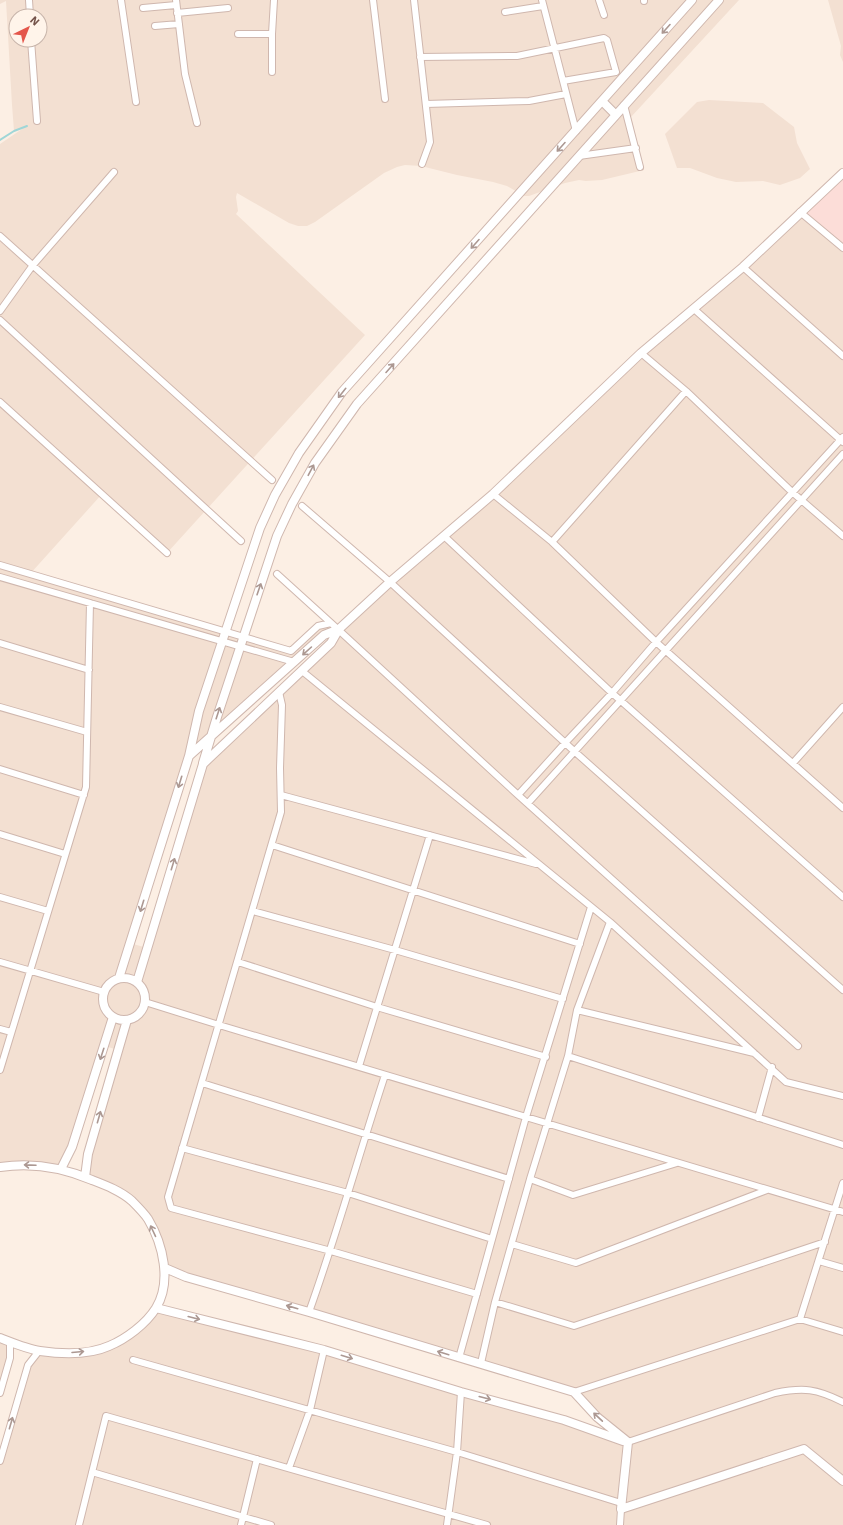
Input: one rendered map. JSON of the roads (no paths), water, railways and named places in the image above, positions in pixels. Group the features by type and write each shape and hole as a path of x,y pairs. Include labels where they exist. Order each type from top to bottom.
{"street":[{"path":"121,0 136,102"},
{"path":"272,72 274,0"},
{"path":"373,0 385,100"},
{"path":"414,0 430,142 422,164"},
{"path":"599,0 604,14"},
{"path":"119,978 189,756 199,711 260,528 299,453 342,392 692,0"},
{"path":"138,982 211,736 277,536 292,504 319,456 357,404 719,0"},
{"path":"142,8 176,2 185,74 197,123"},
{"path":"505,12 542,3 576,131"},
{"path":"177,13 228,8"},
{"path":"155,26 179,24"},
{"path":"238,34 272,34"},
{"path":"420,57 508,57 604,38 607,40 616,72 563,81"},
{"path":"32,48 37,121"},
{"path":"426,104 529,101 566,94"},
{"path":"602,101 616,114"},
{"path":"624,105 640,167"},
{"path":"579,156 636,148"},
{"path":"0,311 33,265 114,172"},
{"path":"203,764 331,643 339,629 390,582 493,494 641,353 743,266 843,173"},
{"path":"800,212 843,248"},
{"path":"0,236 272,480"},
{"path":"743,266 843,356"},
{"path":"518,794 612,693 656,642 842,439 694,309"},
{"path":"0,320 241,541"},
{"path":"641,353 686,391 792,492 843,536"},
{"path":"552,542 686,391"},
{"path":"0,402 167,553"},
{"path":"528,803 843,454"},
{"path":"493,494 552,542 656,642 843,808"},
{"path":"302,506 390,582 574,751 843,990"},
{"path":"444,536 612,693 843,898"},
{"path":"0,565 291,651 318,626 330,622"},
{"path":"277,574 518,794 798,1046"},
{"path":"0,577 294,662"},
{"path":"0,1070 86,787 90,603"},
{"path":"189,756 324,635 339,629"},
{"path":"0,643 89,670"},
{"path":"302,671 610,922 772,1067 786,1082 843,1096"},
{"path":"279,692 282,706 280,768 281,812 168,1197 171,1208 331,1251 478,1294"},
{"path":"0,707 87,732"},
{"path":"793,763 843,707"},
{"path":"0,769 84,795"},
{"path":"281,795 539,864"},
{"path":"0,834 65,854"},
{"path":"359,1066 430,835"},
{"path":"272,845 580,944"},
{"path":"0,898 48,911"},
{"path":"459,1358 526,1117 591,907"},
{"path":"253,911 395,950 563,999"},
{"path":"481,1363 495,1302 568,1056 577,1010 610,922"},
{"path":"0,962 104,992"},
{"path":"238,962 378,1007 546,1056"},
{"path":"126,977 138,982 143,988 145,995 144,1008 140,1014 127,1020 120,1020 113,1017 104,1006 104,992 107,986 112,981 126,977"},
{"path":"145,1002 843,1212"},
{"path":"577,1010 756,1054"},
{"path":"61,1169 72,1147 113,1017"},
{"path":"85,1177 88,1154 127,1020"},
{"path":"0,1029 11,1032"},
{"path":"568,1056 843,1145"},
{"path":"758,1118 772,1067"},
{"path":"309,1312 331,1251 385,1075"},
{"path":"202,1083 508,1179"},
{"path":"182,1148 348,1192 492,1239"},
{"path":"530,1180 573,1195 677,1162"},
{"path":"0,1167 30,1165 61,1169 110,1187 130,1200 147,1218 158,1240 165,1268 163,1289 156,1308 144,1322 127,1336 109,1347 92,1351 70,1353 39,1351 0,1338"},
{"path":"800,1319 843,1182"},
{"path":"512,1244 576,1263 766,1190"},
{"path":"495,1302 574,1326 825,1242"},
{"path":"819,1261 843,1268"},
{"path":"165,1268 186,1278 309,1312 574,1392 597,1417 628,1442"},
{"path":"156,1308 324,1350 461,1392 564,1420 628,1442 776,1393 791,1390 806,1389 825,1394 843,1402"},
{"path":"574,1392 800,1319 843,1332"},
{"path":"0,1393 10,1358 10,1342"},
{"path":"289,1468 310,1410 324,1350"},
{"path":"0,1461 28,1365 39,1351"},
{"path":"133,1360 457,1452 621,1506 804,1449 843,1480"},
{"path":"447,1525 457,1452 461,1392"},
{"path":"79,1525 106,1416 487,1525"},
{"path":"620,1525 628,1442"},
{"path":"241,1525 257,1459"},
{"path":"92,1472 271,1525"}],"waterway":[{"path":"0,140 14,131 27,126"}]}
